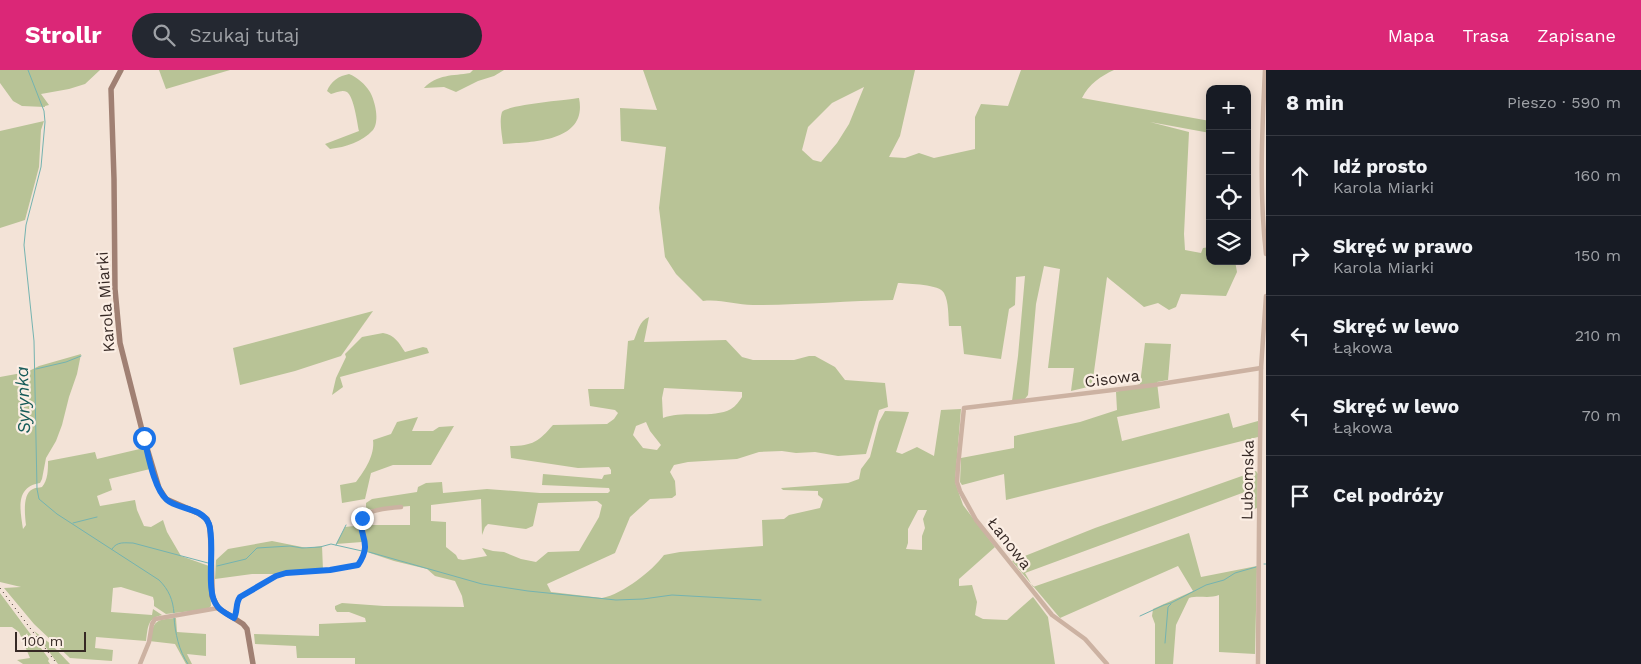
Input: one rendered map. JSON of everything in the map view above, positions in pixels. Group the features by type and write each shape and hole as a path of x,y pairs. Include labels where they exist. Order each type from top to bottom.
{"street":[{"name":"Karola Miarki","path":"120,70 110,89 114,179 115,289 120,343 159,488 166,499 173,504 198,513 205,517 208,523 211,545 212,596 218,608"},
{"path":"1265,70 1262,183 1266,254"},
{"name":"Lubomska","path":"1258,664 1261,368 1266,296"},
{"name":"Cisowa","path":"964,408 1154,385 1261,368"},
{"name":"Łanowa","path":"964,408 957,482 976,520 1052,615 1085,639 1107,664"},
{"path":"234,618 237,612 237,601 240,597 276,576 286,573 330,570 358,565 365,551 366,543 361,523 363,517 370,511 401,508"},
{"path":"140,664 153,622 158,618 218,608 243,624 246,629 253,664"}],"green space":[{"path":"0,70 100,70 85,84 41,94 49,105 45,107 22,106 13,101 0,83"},
{"path":"159,70 230,70 166,89"},
{"path":"473,70 504,70 456,92 444,87 424,88 434,80 451,75 470,73"},
{"path":"643,70 915,70 900,136 889,157 905,158 919,153 934,158 975,149 975,117 981,104 1008,106 1021,70 1114,70 1096,81 1082,98 1206,120 1206,132 1150,122 1189,132 1184,234 1185,250 1201,253 1203,248 1206,248 1206,265 1236,265 1237,272 1226,296 1181,294 1176,307 1169,310 1158,303 1144,307 1107,277 1092,386 1071,391 1074,368 1048,368 1060,269 1044,266 1036,304 1028,395 1024,400 1012,401 1025,276 1016,277 1015,305 1009,309 1001,359 964,354 961,326 949,326 946,297 941,290 931,286 898,283 893,300 753,305 703,301 676,274 665,257 659,208 666,147 621,141 620,108 657,110","holes":["864,87 849,124 837,143 821,162 813,160 802,150 808,127 832,103"]},
{"path":"349,74 366,86 374,100 376,111 375,126 369,134 359,141 330,149 325,144 359,131 353,104 347,92 341,91 331,94 327,91 336,80"},
{"path":"579,98 580,113 575,123 567,131 556,137 543,140 503,144 501,120 502,112 506,109"},
{"path":"44,121 41,130 39,167 25,220 0,228 0,131"},
{"path":"373,311 341,356 295,371 240,385 233,348"},
{"path":"649,317 644,342 726,340 742,357 753,360 794,360 815,356 835,367 845,380 885,383 888,407 879,410 866,454 838,456 815,452 759,452 737,459 688,462 674,465 670,472 675,481 676,495 672,498 650,499 630,517 615,553 547,584 551,592 602,598 628,587 652,568 664,555 680,552 763,546 762,520 784,519 789,515 820,508 823,499 818,495 818,491 783,490 781,488 848,483 859,479 861,469 870,457 879,422 885,411 909,412 896,452 902,454 917,447 934,456 941,410 961,409 955,482 963,505 995,547 959,579 959,586 972,585 977,602 975,615 983,619 1007,620 1033,597 1048,617 1055,664 355,664 355,658 297,658 296,646 255,644 254,634 319,636 319,624 366,622 365,618 349,612 337,612 335,606 342,603 384,606 464,607 462,596 455,581 435,576 427,569 367,552 362,542 336,544 345,527 410,525 410,506 366,510 366,503 372,499 417,492 418,487 426,483 442,482 443,493 487,489 540,493 608,493 610,491 609,488 542,485 543,474 602,479 604,475 611,474 609,467 578,468 511,458 510,446 535,442 553,425 607,424 614,419 618,413 615,410 590,406 588,389 624,389 628,341 634,340 639,327","holes":["664,388 742,392 742,397 736,405 724,412 663,418 662,398","646,422 650,431 661,445 657,450 643,448 633,435 636,426","481,499 482,535 488,524 526,529 533,526 538,503 597,501 602,505 599,517 579,551 548,552 536,562 521,559 504,552 482,548 487,556 463,560 458,559 446,547 446,522 431,521 431,505","918,510 927,510 923,519 925,528 922,536 922,550 906,549 908,529"]},
{"path":"383,333 394,338 405,352 423,347 427,348 429,353 340,377 343,387 332,395 336,378 346,357 345,354 362,337"},
{"path":"1145,343 1171,344 1168,380 1157,382 1160,408 1117,417 1122,441 1229,413 1233,428 1258,421 1258,437 1006,500 1004,474 962,485 960,482 961,458 1014,448 1014,436 1080,422 1117,410 1116,392 1140,384"},
{"path":"81,354 62,425 56,441 46,458 42,479 40,483 26,489 21,500 23,529 26,525 25,505 27,495 29,491 42,487 44,484 48,461 95,452 97,459 144,448 150,469 109,479 112,490 97,496 100,506 135,500 144,526 151,527 163,520 167,532 181,556 209,566 211,606 208,609 166,614 154,606 153,597 121,587 113,588 111,612 152,615 153,609 162,615 153,618 151,621 146,641 96,637 95,648 113,650 112,661 70,658 34,624 4,588 21,587 0,582 0,377 27,372 39,366"},
{"path":"418,417 412,431 433,431 439,427 454,426 431,465 393,465 371,473 365,499 342,503 340,485 356,482 371,457 373,440 391,434 397,422"},
{"path":"1256,471 1258,474 1257,508 1252,510 1253,489 1025,573 1031,584 1012,561 1095,528"},
{"path":"1189,533 1201,577 1257,566 1255,654 1219,652 1219,595 1193,597 1189,598 1176,625 1173,664 1155,664 1153,609 1193,591 1178,566 1060,618 1034,587"},
{"path":"272,541 307,548 322,546 323,570 298,570 215,579 216,560 228,549"},
{"path":"0,593 49,659 50,664 23,664 17,660 30,658 19,632 12,627 0,627"},
{"path":"176,618 177,632 206,634 206,656 187,654 192,664 186,664 175,644 149,641 156,622 163,619"},
{"path":"34,631 52,645 70,664 58,664"}],"waterway":[{"name":"Syrynka","path":"28,70 44,111 45,122 41,167 26,225 24,245 34,341 37,489 39,499 57,514 159,580 170,595 174,613"},
{"path":"36,369 66,362 81,356"},
{"path":"73,523 97,517"},
{"path":"336,545 346,525"},
{"path":"112,549 119,544 133,543 208,563"},
{"path":"217,566 246,559 257,548 290,546 302,548 331,544 362,551"},
{"path":"369,552 482,584 528,591 616,600 672,595 761,600"},
{"path":"1140,616 1206,585 1256,567"},
{"path":"1165,643 1168,607 1171,604"},
{"name":"Syrynka","path":"174,617 178,642 188,664"}],"railway":[{"path":"0,588 57,664"}],"route":[{"path":"144,438 155,478 166,499 207,519 210,527 212,596 218,608 234,618 237,612 238,599 276,576 286,573 330,570 358,565 365,551 366,543 361,523 362,518"}]}
